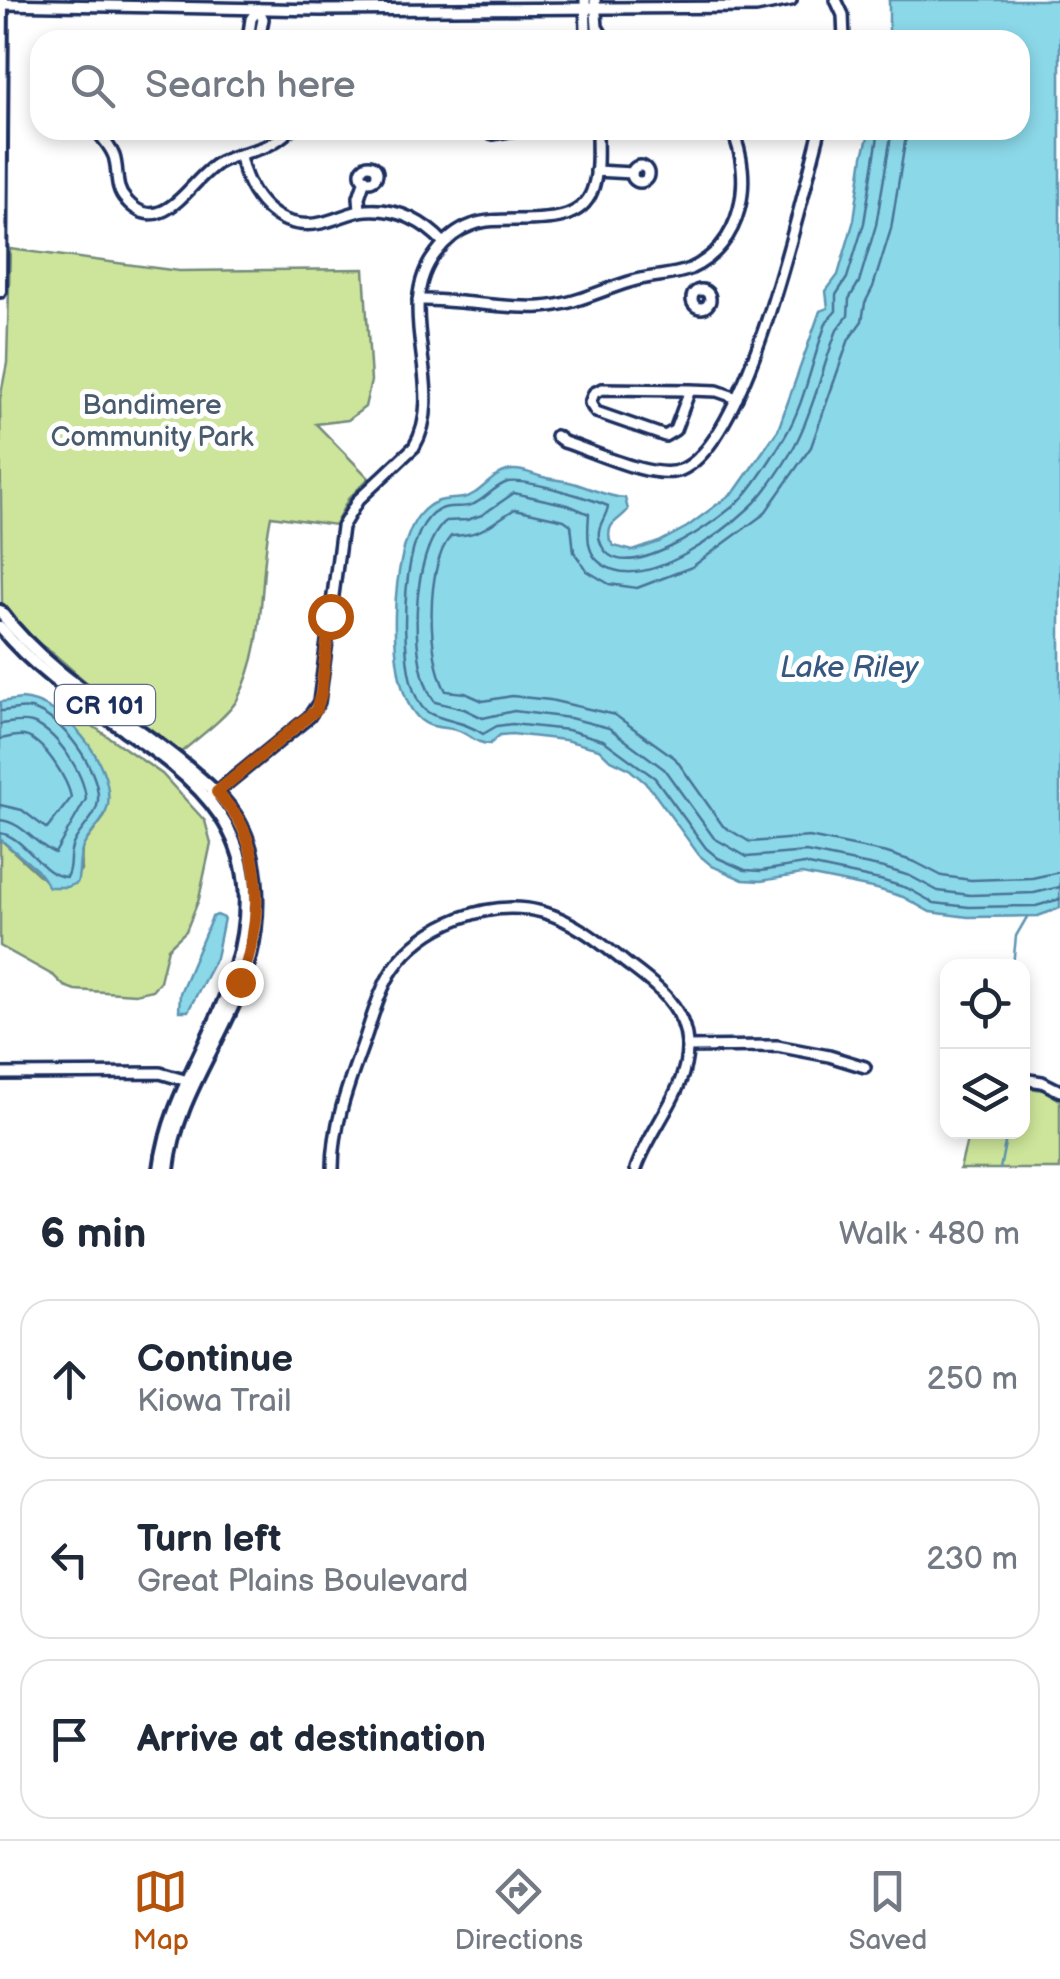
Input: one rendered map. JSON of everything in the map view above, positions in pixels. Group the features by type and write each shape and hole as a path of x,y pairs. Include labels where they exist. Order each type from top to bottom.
{"main road":[{"path":"0,291 2,3"},
{"name":"CR 101","path":"0,611 16,633 48,663 144,733 213,795 238,854 246,887 246,926 234,973 164,1136 160,1169"},
{"name":"CR 101","path":"0,626 18,650 213,795"},
{"name":"CR 101","path":"168,1169 170,1145 190,1081"}],"street":[{"path":"2,3 140,3 258,9 590,4 756,7 791,0"},
{"path":"836,0 843,15 844,30"},
{"path":"586,30 590,4"},
{"path":"590,4 599,30"},
{"path":"250,30 258,9"},
{"path":"258,9 263,18 260,30"},
{"path":"103,140 115,158 123,198 134,208 148,212 159,212 179,203 200,175 215,164 265,149 277,140"},
{"path":"213,795 316,710 342,527 358,500 420,437 424,400 418,300 424,272 444,243 471,225 541,220 577,209 591,194 598,140"},
{"path":"418,300 546,307 689,269 707,259 736,224 744,176 735,140"},
{"path":"556,436 643,469 668,473 697,460 725,426 737,398 778,287 817,140"},
{"path":"240,156 248,187 260,203 288,221 317,224 360,210 383,210 410,217 444,243"},
{"path":"596,171 632,173"},
{"path":"360,210 359,197 365,179"},
{"path":"689,269 697,291"},
{"path":"690,390 675,430 665,436 596,412 590,404 594,392 602,389 690,390 717,391 737,398"},
{"path":"333,1169 338,1121 384,985 396,964 414,945 454,920 518,908 542,912 596,939 658,985 680,1015 687,1047 685,1070 642,1150 636,1169"},
{"path":"687,1047 777,1046 865,1068"},
{"path":"0,1074 160,1073 190,1081"},
{"path":"1030,1080 1060,1090"}],"green space":[{"name":"Bandimere Community Park","path":"10,249 179,271 364,269 371,381 365,407 348,420 316,424 369,478 348,499 335,525 271,516 258,633 247,678 232,707 179,754 26,635 2,604 0,399 7,363"},
{"path":"74,713 162,774 205,821 211,843 199,899 186,931 168,948 160,981 152,990 135,994 75,990 0,946 0,839 49,884 81,871 82,847 105,816 96,758 66,717"},
{"path":"1030,1088 1060,1100 1060,1169 960,1169 967,1139 1030,1139"}],"water":[{"name":"Lake Riley","path":"889,0 1060,0 1060,908 1038,916 968,917 930,912 903,897 877,889 802,874 743,880 712,866 699,855 648,785 599,749 565,740 512,734 500,735 485,744 461,731 429,725 419,719 405,697 399,672 395,644 397,583 410,531 427,507 441,500 468,496 502,473 517,470 625,498 628,510 610,530 614,546 633,551 687,527 735,491 778,430 820,311 828,308 826,291 838,275 854,220 867,140 1030,140 1030,30 889,30"},
{"path":"0,702 37,702 69,722 94,753 108,788 106,811 82,850 77,883 67,887 49,887 37,870 0,839"},
{"path":"212,917 224,918 216,958 188,1011 179,1011 180,993"}],"waterway":[{"path":"1014,959 1016,936 1027,917"},
{"path":"1000,1169 1006,1139"}],"route":[{"path":"240,982 250,958 257,914 254,880 240,824 217,792 316,710 330,616"}]}
